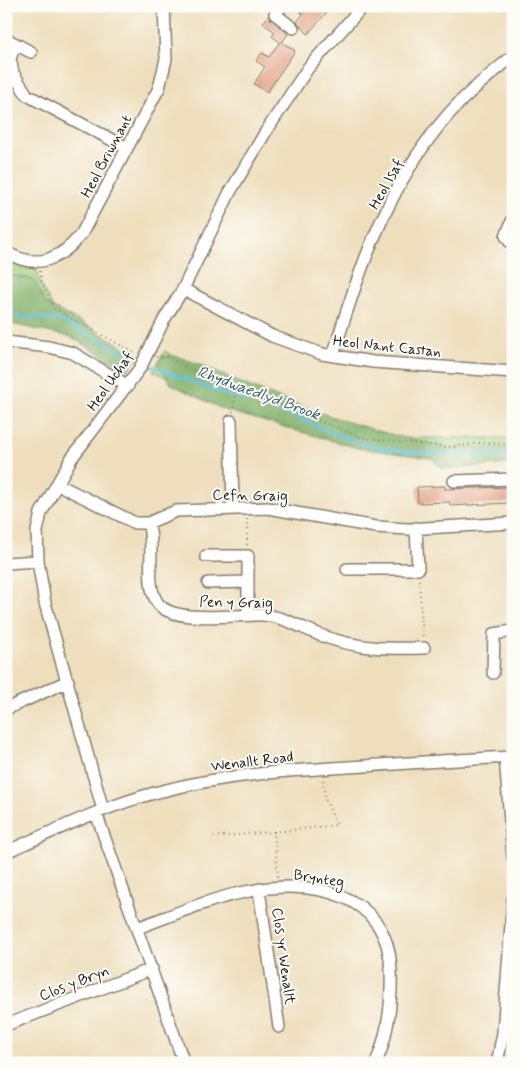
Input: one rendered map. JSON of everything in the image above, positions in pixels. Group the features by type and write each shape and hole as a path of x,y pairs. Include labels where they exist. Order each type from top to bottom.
{"street":[{"name":"Heol Briwnant","path":"6,252 13,256 46,262 70,249 82,233 159,88 166,58 164,6"},
{"path":"282,6 275,14 293,28"},
{"name":"Heol Uchaf","path":"100,811 68,681 45,603 38,561 37,532 41,514 71,459 128,386 142,363 164,320 183,289 230,192 265,133 308,68 359,7"},
{"path":"31,52 11,42 10,58 13,73 27,96 127,148"},
{"name":"Heol Isaf","path":"333,356 354,284 372,239 409,171 431,137 460,102 513,56"},
{"path":"513,219 506,236 510,242 513,242"},
{"name":"Heol Nant Castan","path":"183,289 272,336 333,356 374,362 513,372"},
{"path":"6,342 49,347 72,353 100,367 128,386"},
{"path":"232,422 234,509"},
{"path":"454,481 513,479"},
{"path":"57,484 117,516 135,523 148,524"},
{"name":"Cefn Graig","path":"148,524 176,511 246,508 268,508 300,512 337,521 376,527 416,528 513,523"},
{"name":"Pen y Graig","path":"148,524 151,532 152,584 156,601 164,611 174,615 189,616 248,614 282,618 323,637 364,648 424,648"},
{"path":"347,569 418,569 416,528"},
{"path":"206,556 248,556 248,614"},
{"path":"6,563 38,561"},
{"path":"208,583 248,582"},
{"path":"493,674 494,634 513,631"},
{"path":"6,709 68,681"},
{"path":"509,757 513,858"},
{"name":"Wenallt Road","path":"6,852 100,811 158,792 203,782 244,775 509,757"},
{"path":"100,811 137,928 184,1063"},
{"name":"Brynteg","path":"137,928 226,896 259,890 279,888 331,892 351,899 367,910 380,925 390,950 391,981 384,1035 376,1063"},
{"name":"Clos yr Wenallt","path":"259,890 279,1027"},
{"path":"498,1063 503,1033 513,898"},
{"name":"Clos y Bryn","path":"6,1025 152,969"}],"path":[{"path":"38,261 42,283 55,309 142,363 164,356 212,380 236,387 363,438 446,446 480,443 513,444"},
{"path":"232,422 236,387"},
{"path":"246,508 248,556"},
{"path":"418,569 424,648"},
{"path":"213,837 337,826 325,799 322,769"},
{"path":"274,832 279,888"}],"green space":[{"path":"6,258 36,267 40,283 53,308 46,304 33,279 6,275"},
{"path":"6,274 34,280 46,304 92,328 138,356 128,371 71,337 11,324 6,325"},
{"path":"165,351 207,375 342,423 398,438 513,438 513,452 446,450 189,389 153,371"},
{"path":"176,356 265,393 319,412 374,430 457,450 458,454 457,447 513,448 513,464 442,469 431,458 358,448 224,410 171,384 158,363 161,357"}],"building":[{"path":"294,6 332,6 308,34 297,22 303,14"},
{"path":"268,16 288,34 282,42 295,51 267,92 254,84 265,67 256,61 262,53 269,57 280,42 272,36 275,32 263,23"},
{"path":"445,486 445,489 510,487 510,503 450,506 450,502 418,503 417,487"}],"waterway":[{"name":"Rhydwaedlyd Brook","path":"6,315 60,320 141,361"},
{"name":"Rhydwaedlyd Brook","path":"146,364 220,392 261,404 365,445 407,452 513,457"}]}
